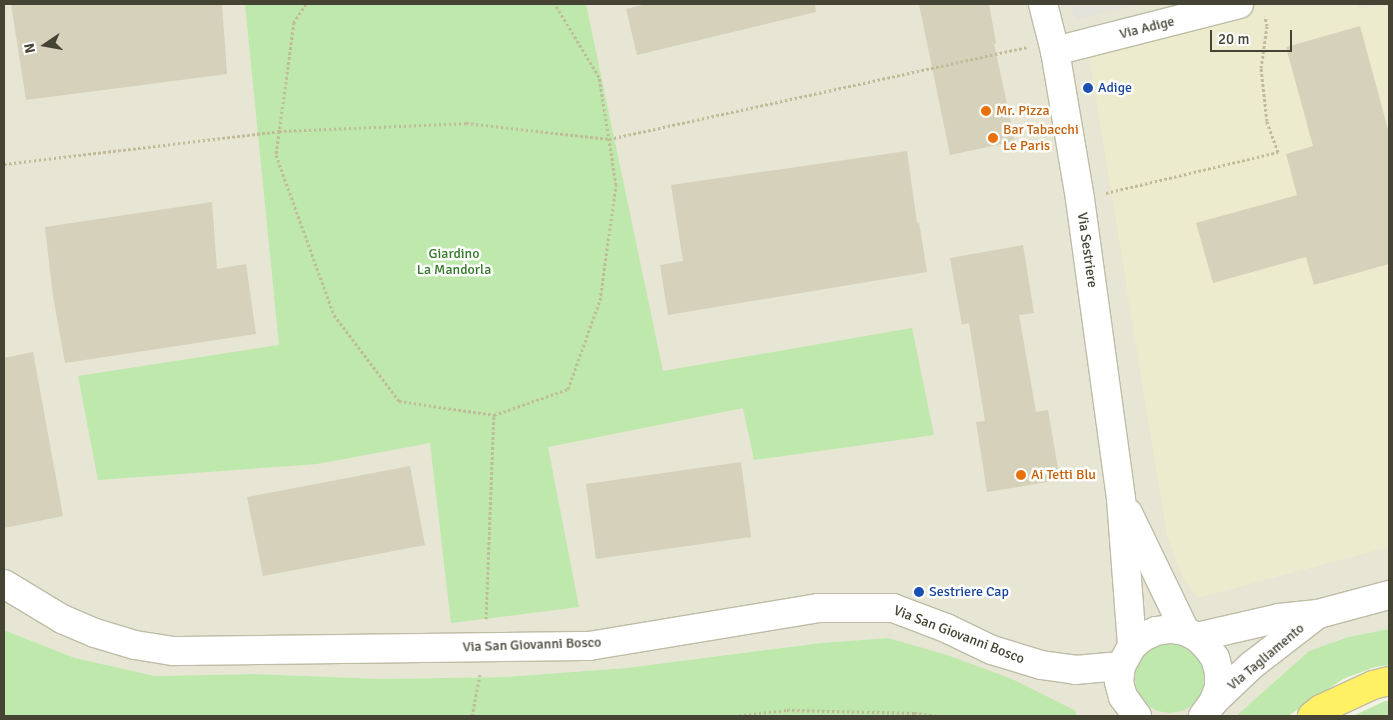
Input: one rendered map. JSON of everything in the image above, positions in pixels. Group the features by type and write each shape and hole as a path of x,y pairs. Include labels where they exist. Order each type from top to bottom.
{"highway":[{"path":"1312,716 1321,709 1373,685 1389,681"}],"street":[{"name":"Via Sestriere","path":"1043,4 1055,51 1080,199 1122,498 1126,656 1119,682 1122,697 1137,716"},
{"name":"Via Adige","path":"1055,51 1252,7"},
{"name":"Via Sestriere","path":"1122,498 1191,634 1207,646 1215,658 1219,672 1219,687 1208,709"},
{"name":"Via San Giovanni Bosco","path":"4,584 62,619 95,633 135,645 174,651 589,646 818,608 893,608 946,628 992,650 1041,665 1075,670 1126,656"},
{"name":"Via Tagliamento","path":"1126,656 1143,637 1156,631 1171,629 1191,634 1279,618 1318,614 1389,595"},
{"name":"Via Tagliamento","path":"1208,709 1252,665 1318,614"}],"path":[{"path":"305,5 294,22 276,156 334,315 399,402 494,415 568,389 600,300 616,185 609,138 599,77 555,4"},
{"path":"1080,199 1278,152 1267,121 1262,76 1267,26 1252,7"},
{"path":"4,164 279,131 466,123 609,138 1002,52"},
{"path":"472,716 485,647 494,415"},
{"path":"734,716 787,710 914,712 939,716"}],"shaded area":[{"path":"4,4 1389,4 1389,629 1348,637 1309,651 1236,716 1076,716 1076,711 888,638 821,643 626,668 505,677 381,679 255,674 155,676 75,658 4,630"},
{"path":"1071,4 1135,4 1075,20"},
{"path":"1260,4 1356,4 1358,8 1389,4 1389,547 1198,598 1183,578 1167,536 1088,49"}],"green space":[{"name":"Giardino La Mandorla","path":"245,4 586,4 663,371 912,328 934,435 754,460 743,408 548,447 579,607 451,623 430,443 317,464 98,480 78,376 279,345"},
{"path":"1389,629 1389,665 1375,667 1343,679 1288,716 1236,716 1309,651 1348,637"},
{"path":"4,630 75,658 155,676 255,674 381,679 505,677 626,668 821,643 888,638 947,655 1012,679 1076,711 1076,716 4,716"},
{"path":"1170,643 1183,646 1195,653 1202,665 1205,678 1202,691 1195,703 1183,710 1170,713 1157,710 1145,703 1138,691 1135,678 1138,665 1145,653 1157,646"},
{"path":"1385,701 1389,701 1389,716 1353,716"}],"building":[{"path":"11,4 222,4 227,74 26,100"},
{"path":"647,4 815,4 816,12 637,55 626,9"},
{"path":"919,4 989,4 996,43 994,44 1015,141 950,155"},
{"path":"1360,26 1389,133 1389,264 1314,285 1306,257 1213,283 1196,223 1297,195 1286,154 1313,146 1286,47"},
{"path":"907,151 917,223 919,222 927,272 668,315 660,265 683,261 671,185"},
{"path":"212,202 217,269 246,264 256,334 65,363 53,296 45,227"},
{"path":"1023,245 1034,313 1019,315 1036,412 1048,410 1060,480 987,492 976,422 985,421 969,323 962,325 950,258"},
{"path":"33,352 63,516 4,528 4,358"},
{"path":"741,462 751,537 596,559 586,484"},
{"path":"410,466 425,545 263,576 247,497"}],"place":[{"name":"Adige","path":"1088,88"},
{"name":"Mr. Pizza","path":"986,111"},
{"name":"Bar Tabacchi Le Paris","path":"993,138"},
{"name":"Ai Tetti Blu","path":"1021,475"},
{"name":"Sestriere Cap","path":"919,592"}]}
